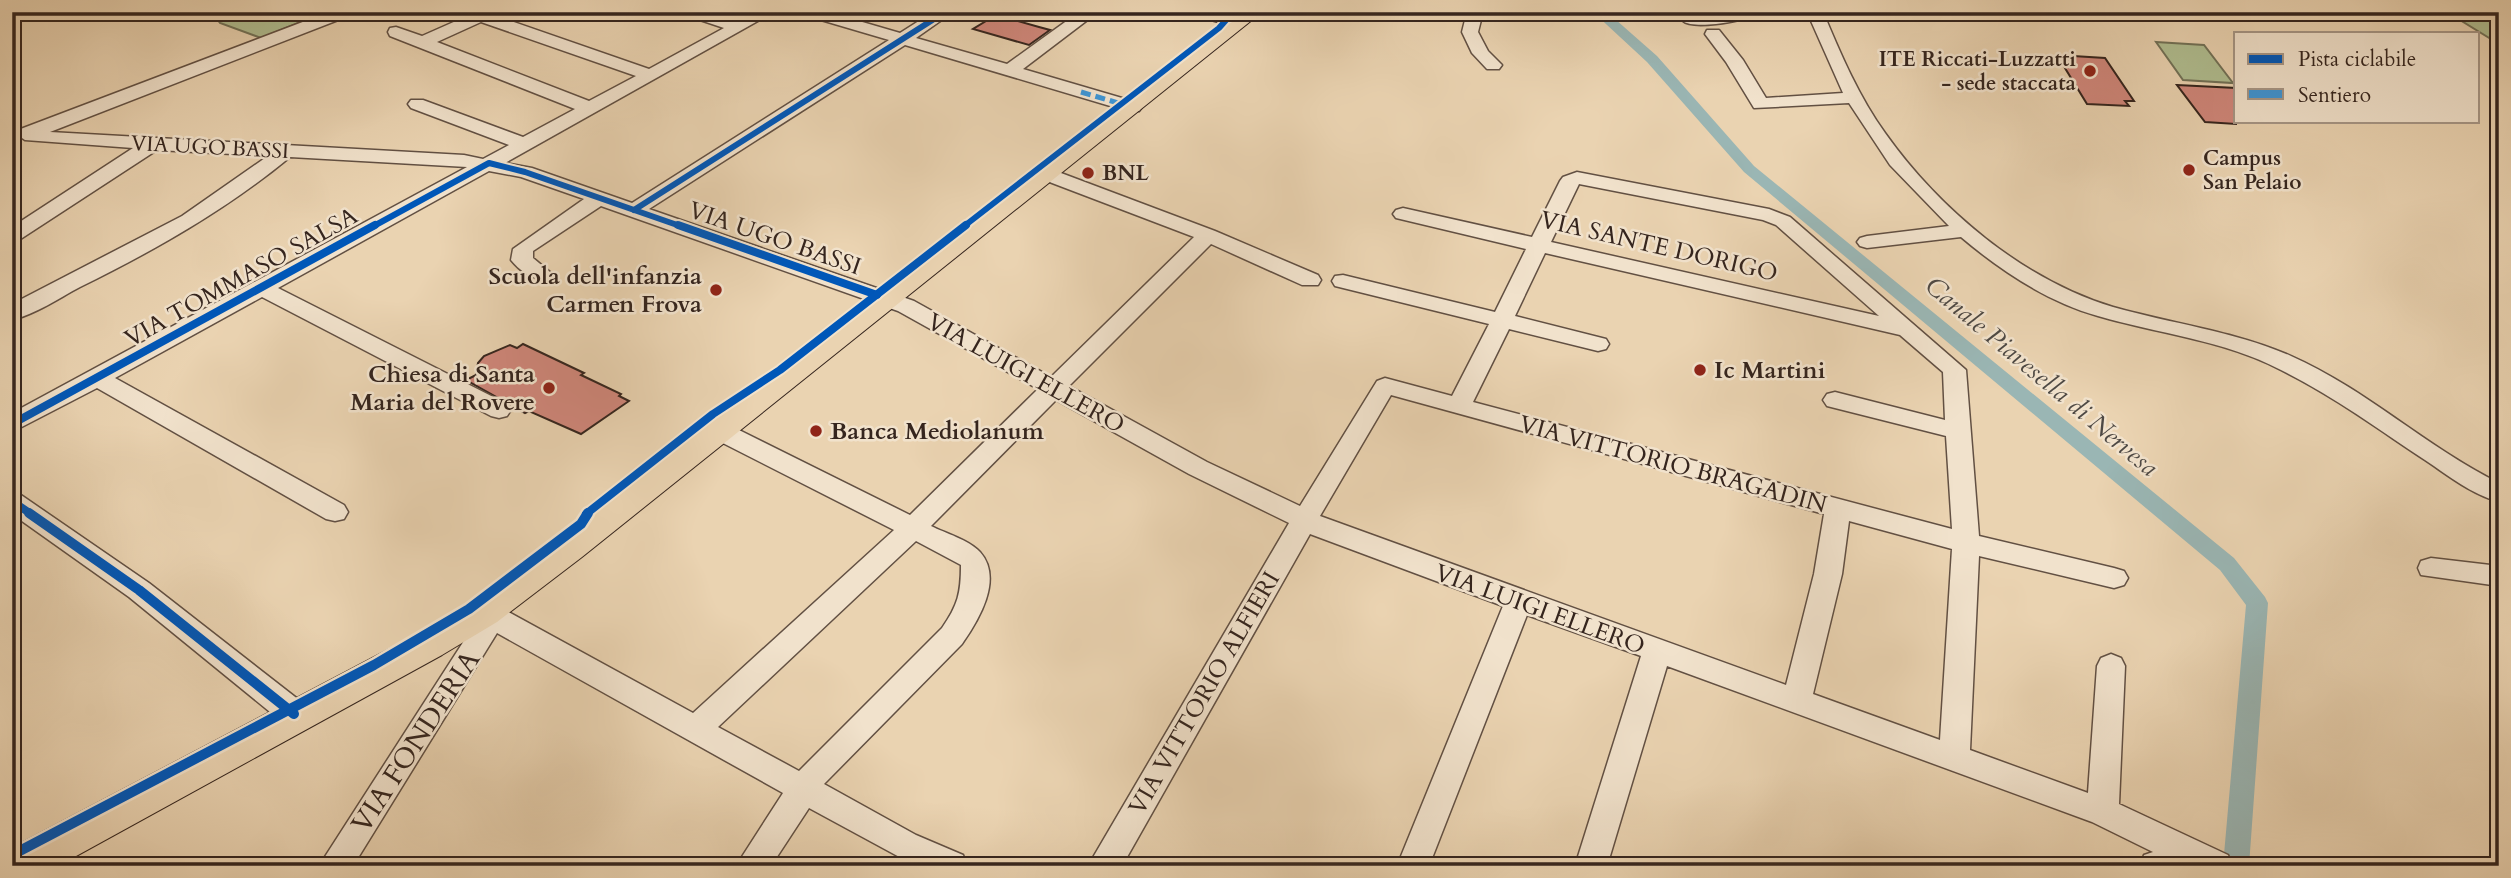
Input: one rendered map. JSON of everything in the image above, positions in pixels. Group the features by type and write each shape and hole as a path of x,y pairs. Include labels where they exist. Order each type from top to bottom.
{"main road":[{"path":"18,866 484,612 720,431 1246,17"}],"street":[{"path":"19,136 345,12"},
{"path":"691,12 738,27"},
{"name":"VIA TOMMASO SALSA","path":"12,424 766,12"},
{"path":"810,12 1133,107"},
{"path":"634,210 944,12"},
{"path":"1009,71 1090,12"},
{"path":"1200,12 1246,17"},
{"path":"1475,12 1470,32 1481,53 1493,65"},
{"path":"1690,21 1741,15 1741,12"},
{"path":"1815,12 1877,136 1896,162 1967,230 2031,279 2082,304 2228,339 2285,362 2330,386 2442,460 2499,493"},
{"path":"424,42 484,14 651,75"},
{"path":"396,32 590,108"},
{"path":"1713,34 1734,60 1760,104 1857,97"},
{"path":"417,104 525,144"},
{"name":"VIA UGO BASSI","path":"19,136 489,163 525,172 889,299"},
{"path":"12,236 154,143"},
{"path":"12,313 189,222 235,192 286,151"},
{"path":"1046,174 1208,235 1310,280"},
{"path":"1460,407 1570,181 1577,178 1769,215 1783,221 1954,370 1966,543 1954,757"},
{"path":"540,272 522,260 523,249 599,198"},
{"name":"VIA SANTE DORIGO","path":"1403,214 1904,328"},
{"path":"1867,243 1967,230"},
{"path":"696,729 913,528 1208,235"},
{"path":"1343,281 1598,344"},
{"path":"261,288 499,410"},
{"name":"VIA LUIGI ELLERO","path":"889,299 1198,468 1304,521 1412,564 2103,812 2216,866"},
{"path":"97,378 335,512"},
{"name":"VIA VITTORIO BRAGADIN","path":"1304,521 1385,386 1966,543 2114,578"},
{"path":"1835,400 1958,430"},
{"path":"720,431 970,558 975,575 972,603 958,626 938,652 859,727 803,789 752,866"},
{"path":"12,501 138,590 297,716"},
{"path":"1797,700 1828,574 1838,509"},
{"name":"VIA VITTORIO ALFIERI","path":"1104,866 1304,521"},
{"path":"2431,568 2499,576"},
{"path":"1413,866 1519,601"},
{"path":"484,612 905,845 951,866"},
{"name":"VIA FONDERIA","path":"335,866 483,635 484,612"},
{"path":"1591,866 1657,651"},
{"path":"2103,812 2111,666"},
{"path":"2156,866 2187,853"}],"green space":[{"path":"212,12 326,12 261,38 220,23"},
{"path":"2447,12 2499,12 2499,44"},
{"path":"2156,42 2204,45 2233,83 2183,80"}],"building":[{"path":"996,15 1050,30 1029,45 973,29"},
{"name":"ITE Riccati-Luzzatti - sede staccata","path":"2057,55 2105,58 2134,101 2125,101 2129,106 2087,104"},
{"path":"2177,85 2234,88 2236,124 2205,122"},
{"name":"Chiesa di Santa Maria del Rovere","path":"523,344 584,373 581,375 621,394 619,396 629,401 581,434 529,411 525,413 466,380 476,375 478,363 484,356 510,345 517,348"}],"waterway":[{"name":"Canale Piavesella di Nervesa","path":"1599,12 1652,59 1749,169 2227,564 2257,603 2236,866"}],"marked path":[{"path":"1081,92 1125,105"}],"cycle path":[{"path":"634,210 945,12"},
{"path":"12,855 374,665 469,609 581,524 586,514 713,414 780,370 1219,28 1227,19 1240,12"},
{"path":"12,424 489,163 525,172 877,295"},
{"path":"12,501 139,590 294,714"}],"place":[{"name":"ITE Riccati-Luzzatti - sede staccata","path":"2090,71"},
{"name":"Campus San Pelaio","path":"2189,170"},
{"name":"BNL","path":"1088,173"},
{"name":"Scuola dell'infanzia Carmen Frova","path":"716,290"},
{"name":"Ic Martini","path":"1700,370"},
{"name":"Chiesa di Santa Maria del Rovere","path":"549,388"},
{"name":"Banca Mediolanum","path":"816,431"}]}
